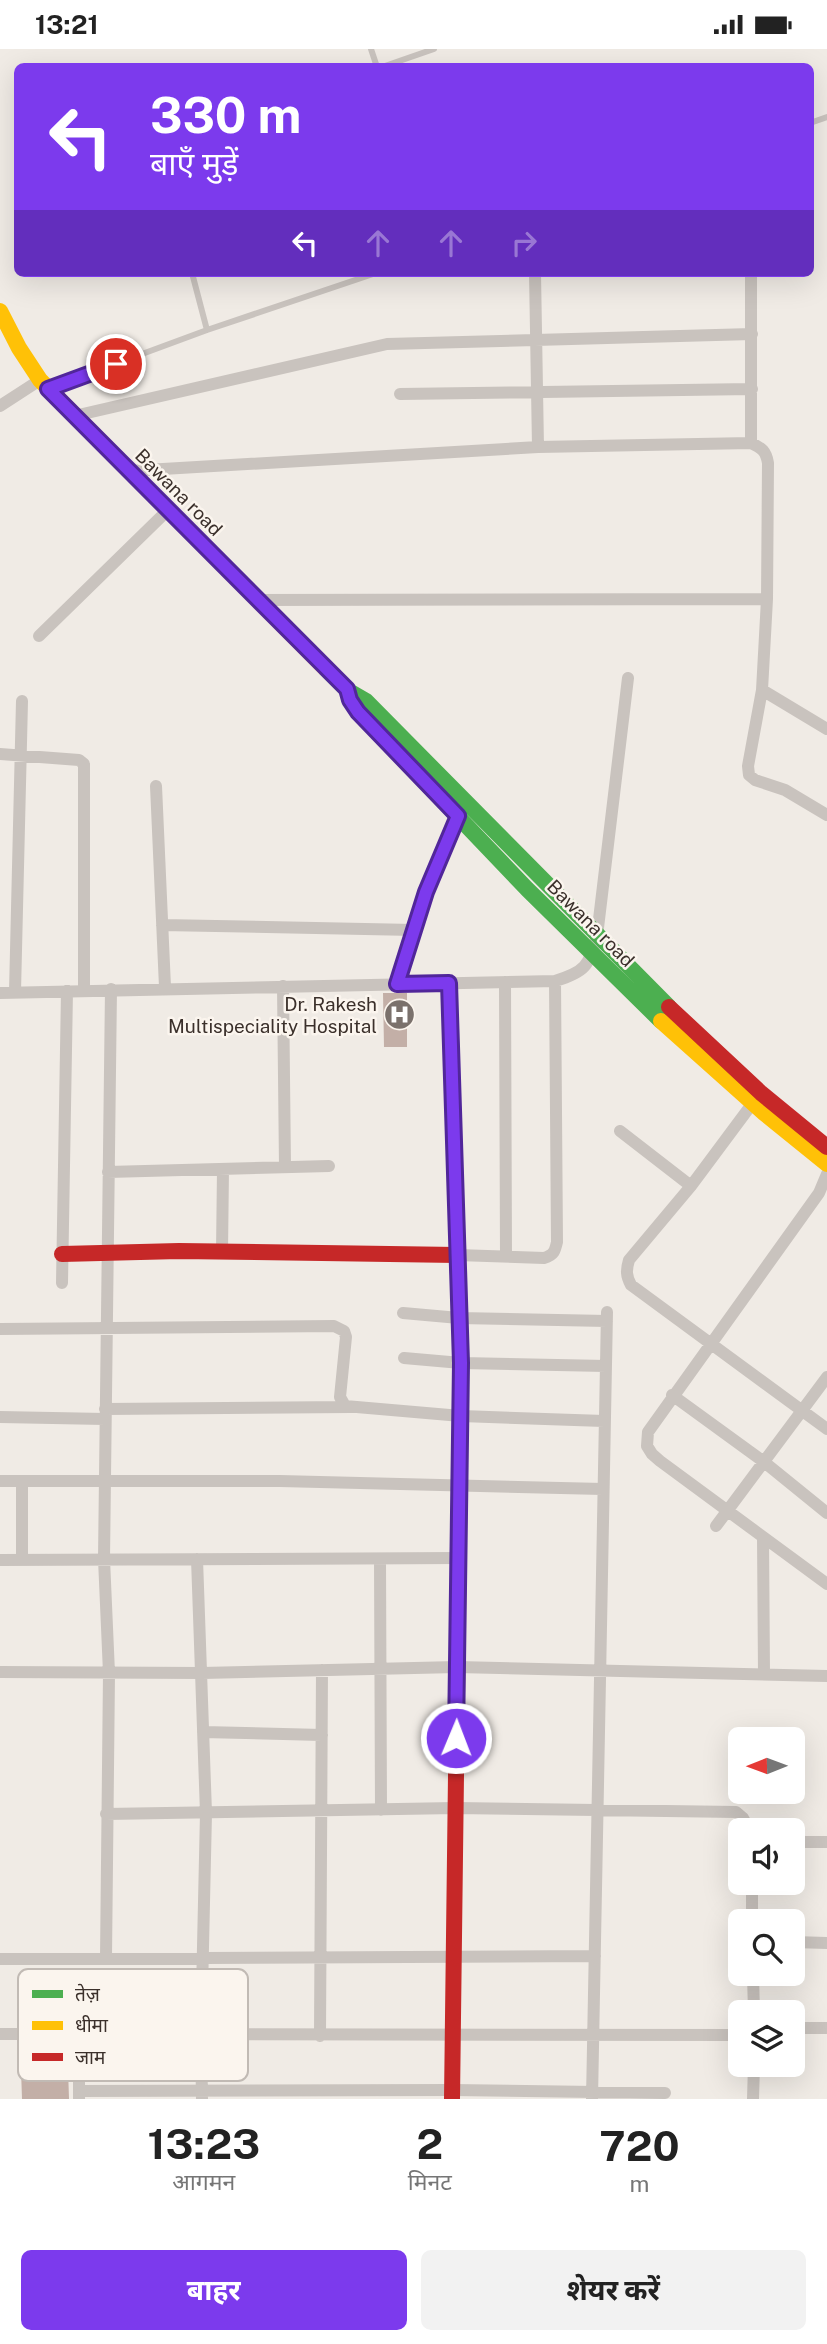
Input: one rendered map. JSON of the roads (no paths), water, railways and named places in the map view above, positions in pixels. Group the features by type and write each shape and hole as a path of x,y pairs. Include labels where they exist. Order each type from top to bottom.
{"street":[{"path":"535,277 538,447"},
{"path":"751,277 751,443"},
{"name":"Bawana road","path":"0,311 19,348 44,385 74,416 347,689 366,701 597,936 633,984 752,1104 827,1164"},
{"path":"74,416 370,347 419,342 752,334"},
{"path":"0,406 44,385"},
{"path":"400,394 751,389"},
{"path":"129,471 538,447 751,443 762,448 768,463 767,599 762,690 748,775 785,790 827,815"},
{"path":"39,636 167,510"},
{"path":"256,600 767,599"},
{"path":"0,993 555,981 574,975 585,968 592,956 597,936 628,678"},
{"name":"Bawana road","path":"347,689 358,712 592,956 687,1026 752,1085 827,1147"},
{"path":"762,690 827,729"},
{"path":"15,992 22,701"},
{"path":"0,754 79,760 84,764 84,990"},
{"path":"156,786 165,988"},
{"path":"397,984 426,892 458,816"},
{"path":"162,925 414,930"},
{"path":"62,1254 222,1252 551,1256 557,1242 555,981"},
{"path":"505,982 506,1256"},
{"path":"449,983 461,1363 452,2094"},
{"path":"283,986 285,1167"},
{"path":"106,1958 109,1674 104,1481 111,989"},
{"path":"62,1283 67,991"},
{"path":"752,1104 691,1186 629,1260 627,1278 631,1285 827,1429"},
{"path":"620,1131 691,1186"},
{"path":"108,1172 330,1166"},
{"path":"222,1252 223,1169"},
{"path":"827,1174 820,1193 672,1395 648,1432 647,1446 660,1461 827,1584"},
{"path":"403,1313 459,1318 607,1317 592,2095"},
{"path":"0,1329 340,1327 346,1337 340,1397 345,1406 461,1416 604,1421"},
{"path":"404,1358 461,1363 606,1366"},
{"path":"716,1526 827,1377"},
{"path":"672,1395 764,1462 827,1513"},
{"path":"0,1417 351,1407"},
{"path":"0,1481 603,1489"},
{"path":"22,1481 22,1560"},
{"path":"763,1537 764,1674"},
{"path":"0,1560 380,1560 458,1557"},
{"path":"197,1559 206,1813 203,1969"},
{"path":"380,1560 381,1810"},
{"path":"0,1672 202,1673 457,1667 827,1676"},
{"path":"320,2036 322,1670"},
{"path":"203,1732 322,1735"},
{"path":"106,1814 455,1808 736,1812 743,1818"},
{"path":"805,1842 827,1842"},
{"path":"805,1942 827,1943"},
{"path":"0,1959 595,1956"},
{"path":"805,2028 827,2028"},
{"path":"0,2034 18,2034"},
{"path":"248,2036 728,2035"},
{"path":"753,2099 754,2077"},
{"path":"79,2095 592,2095 665,2092"}],"lane":[{"path":"392,63 434,49"},
{"path":"193,277 207,330"},
{"path":"44,385 364,277"}],"place":[{"name":"Dr. Rakesh Multispeciality Hospital","path":"400,1015"}]}
